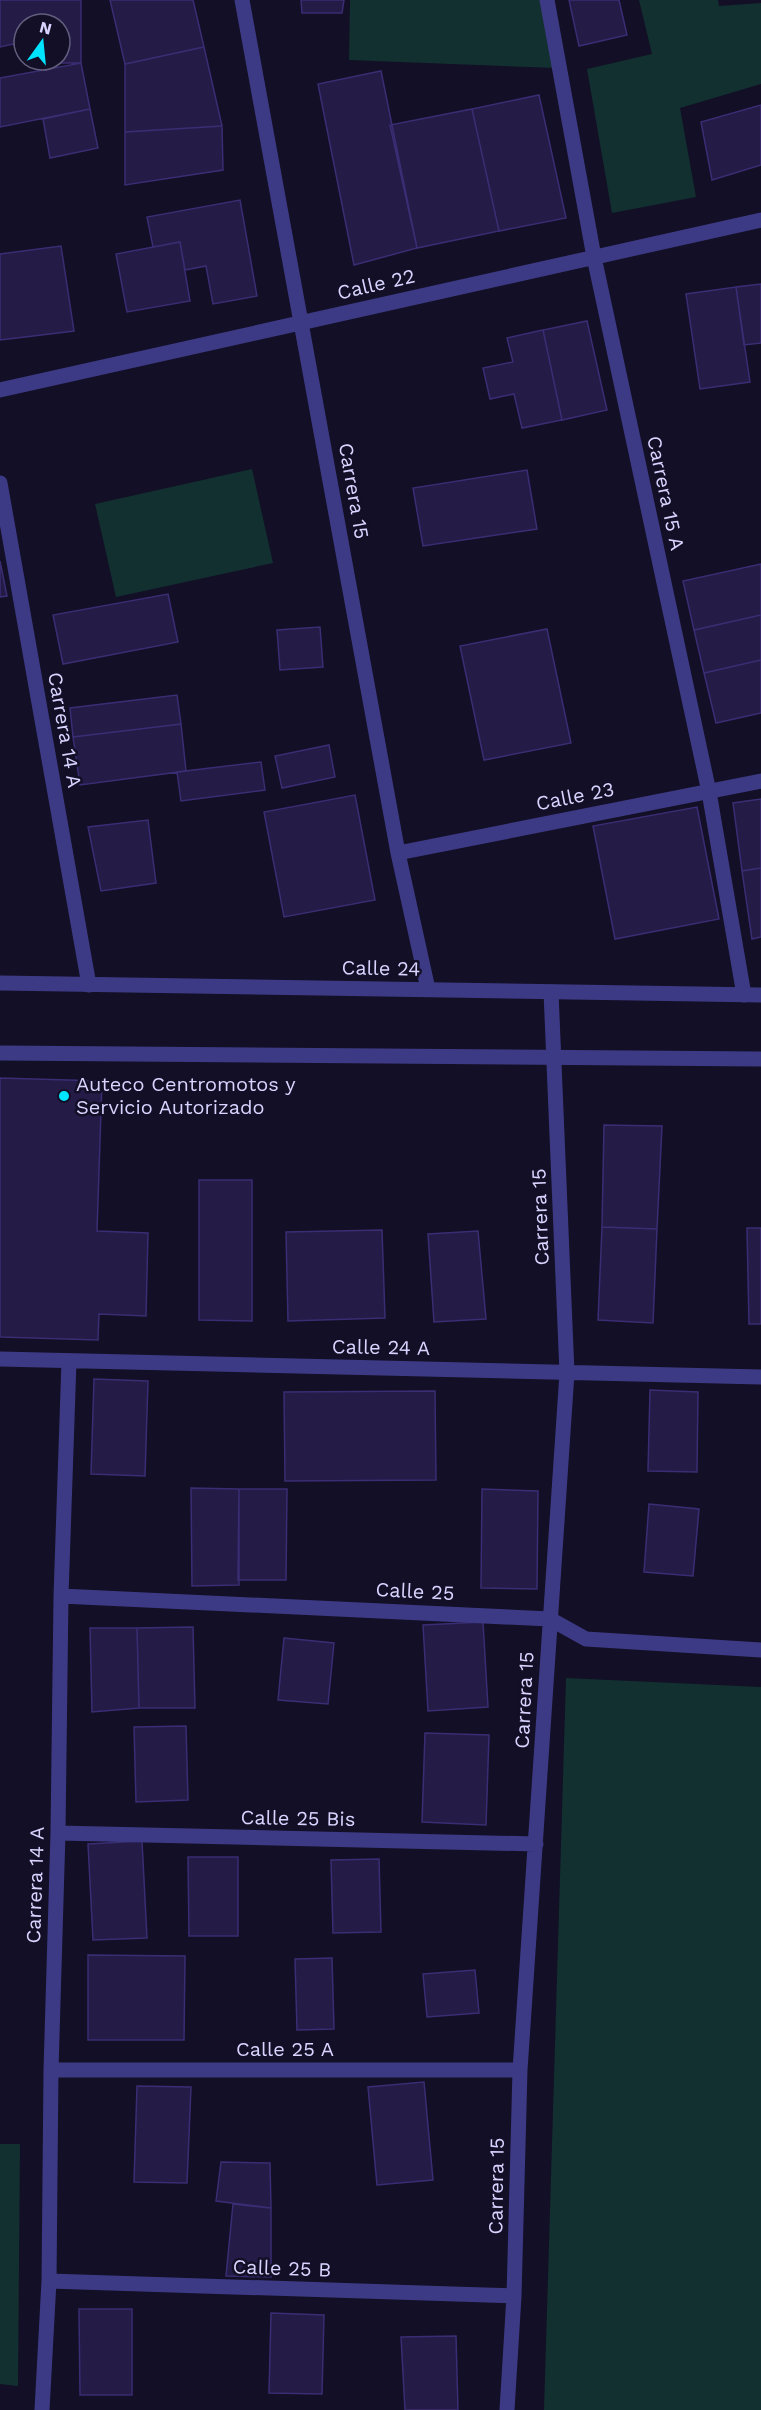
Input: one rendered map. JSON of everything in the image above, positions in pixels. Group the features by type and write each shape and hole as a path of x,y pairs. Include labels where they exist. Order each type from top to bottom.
{"street":[{"name":"Carrera 15","path":"242,0 398,853 428,989"},
{"name":"Carrera 15 A","path":"547,0 594,258 708,792 744,995"},
{"name":"Calle 22","path":"0,390 761,220"},
{"name":"Carrera 14 A","path":"0,483 89,984"},
{"name":"Calle 23","path":"398,853 761,781"},
{"name":"Calle 24","path":"0,983 761,995"},
{"name":"Carrera 15","path":"507,2410 514,2296 520,2070 567,1373 551,992"},
{"path":"0,1053 761,1059"},
{"name":"Calle 24 A","path":"0,1359 761,1377"},
{"name":"Carrera 14 A","path":"42,2410 49,2281 61,1596 69,1361"},
{"name":"Calle 25","path":"61,1596 550,1619 586,1639 761,1650"},
{"name":"Calle 25 Bis","path":"58,1833 536,1845"},
{"name":"Calle 25 A","path":"51,2070 520,2070"},
{"name":"Calle 25 B","path":"49,2281 514,2296"}],"green space":[{"path":"350,0 543,0 556,68 349,60"},
{"path":"639,0 718,0 719,6 761,3 761,84 680,108 696,197 612,213 587,69 652,54"},
{"path":"252,469 273,563 116,597 95,504"},
{"path":"566,1678 761,1687 761,2410 544,2410"},
{"path":"0,2144 20,2144 18,2386 0,2384"}],"building":[{"path":"0,0 81,0 81,63 72,63 72,12 12,12 12,44 0,47"},
{"path":"110,0 193,0 204,47 125,64"},
{"path":"301,0 344,0 342,13 302,13"},
{"path":"569,0 619,0 627,35 579,46"},
{"path":"204,47 222,126 125,132 125,64"},
{"path":"81,63 90,109 0,127 0,78 32,72 72,72 72,65"},
{"path":"381,71 417,248 354,265 318,84"},
{"path":"539,95 566,218 499,231 472,109"},
{"path":"761,105 761,165 712,180 701,122"},
{"path":"90,109 98,148 50,158 43,119"},
{"path":"472,109 499,231 417,248 390,125"},
{"path":"222,126 223,170 125,185 125,132"},
{"path":"240,200 257,296 213,304 206,266 185,270 180,242 153,247 147,217"},
{"path":"180,242 190,301 127,312 116,254"},
{"path":"61,246 74,331 0,340 0,254"},
{"path":"761,284 761,343 744,345 736,287"},
{"path":"736,287 750,382 700,389 686,294"},
{"path":"587,321 607,410 562,420 543,330"},
{"path":"543,330 562,420 522,428 514,394 490,399 483,368 513,362 507,338"},
{"path":"527,470 537,529 423,546 413,488"},
{"path":"0,561 7,596 0,597"},
{"path":"761,564 761,615 694,630 683,581"},
{"path":"168,594 178,642 63,664 53,615"},
{"path":"761,615 761,660 704,673 694,630"},
{"path":"320,627 323,667 280,670 277,630"},
{"path":"547,629 571,743 484,760 460,646"},
{"path":"761,660 761,713 716,723 704,673"},
{"path":"177,695 181,724 73,737 70,708"},
{"path":"181,724 186,771 80,785 73,737"},
{"path":"329,745 335,777 282,788 275,756"},
{"path":"261,762 265,790 181,801 177,772"},
{"path":"355,795 375,900 284,917 264,812"},
{"path":"761,799 761,868 742,871 733,803"},
{"path":"697,807 719,919 615,939 593,826"},
{"path":"148,820 156,883 101,891 88,827"},
{"path":"761,868 761,937 752,939 742,871"},
{"path":"0,1078 102,1081 97,1231 148,1233 146,1316 99,1314 98,1340 0,1337"},
{"path":"604,1125 662,1126 657,1229 602,1227"},
{"path":"199,1180 252,1180 252,1321 199,1320"},
{"path":"602,1227 657,1229 653,1323 598,1320"},
{"path":"747,1228 761,1228 761,1324 749,1324"},
{"path":"382,1230 385,1318 288,1321 286,1232"},
{"path":"478,1231 486,1319 434,1322 428,1234"},
{"path":"94,1379 148,1381 145,1476 91,1474"},
{"path":"650,1390 698,1392 697,1472 648,1471"},
{"path":"435,1391 436,1480 285,1481 284,1392"},
{"path":"191,1488 239,1489 239,1585 192,1586"},
{"path":"239,1489 287,1489 286,1580 238,1580"},
{"path":"482,1489 538,1491 537,1589 481,1588"},
{"path":"649,1504 699,1509 693,1576 644,1572"},
{"path":"483,1622 488,1707 428,1711 423,1625"},
{"path":"193,1627 195,1708 139,1708 137,1628"},
{"path":"90,1628 137,1628 139,1708 92,1712"},
{"path":"284,1638 334,1643 328,1704 278,1700"},
{"path":"186,1726 188,1800 136,1802 134,1727"},
{"path":"425,1733 489,1735 486,1825 422,1822"},
{"path":"142,1841 147,1938 93,1940 88,1844"},
{"path":"188,1857 238,1857 238,1936 189,1936"},
{"path":"379,1859 381,1932 333,1933 331,1860"},
{"path":"88,1955 185,1956 184,2040 88,2040"},
{"path":"332,1958 334,2029 297,2030 295,1959"},
{"path":"475,1970 479,2013 427,2017 423,1974"},
{"path":"424,2082 433,2180 377,2185 368,2087"},
{"path":"137,2086 191,2087 187,2183 134,2182"},
{"path":"221,2162 270,2163 271,2208 216,2201"},
{"path":"233,2204 271,2208 271,2277 226,2276"},
{"path":"79,2309 132,2309 132,2395 80,2395"},
{"path":"271,2313 324,2315 322,2394 269,2393"},
{"path":"456,2336 458,2410 405,2410 401,2337"}],"place":[{"name":"Auteco Centromotos y Servicio Autorizado","path":"64,1096"}]}
